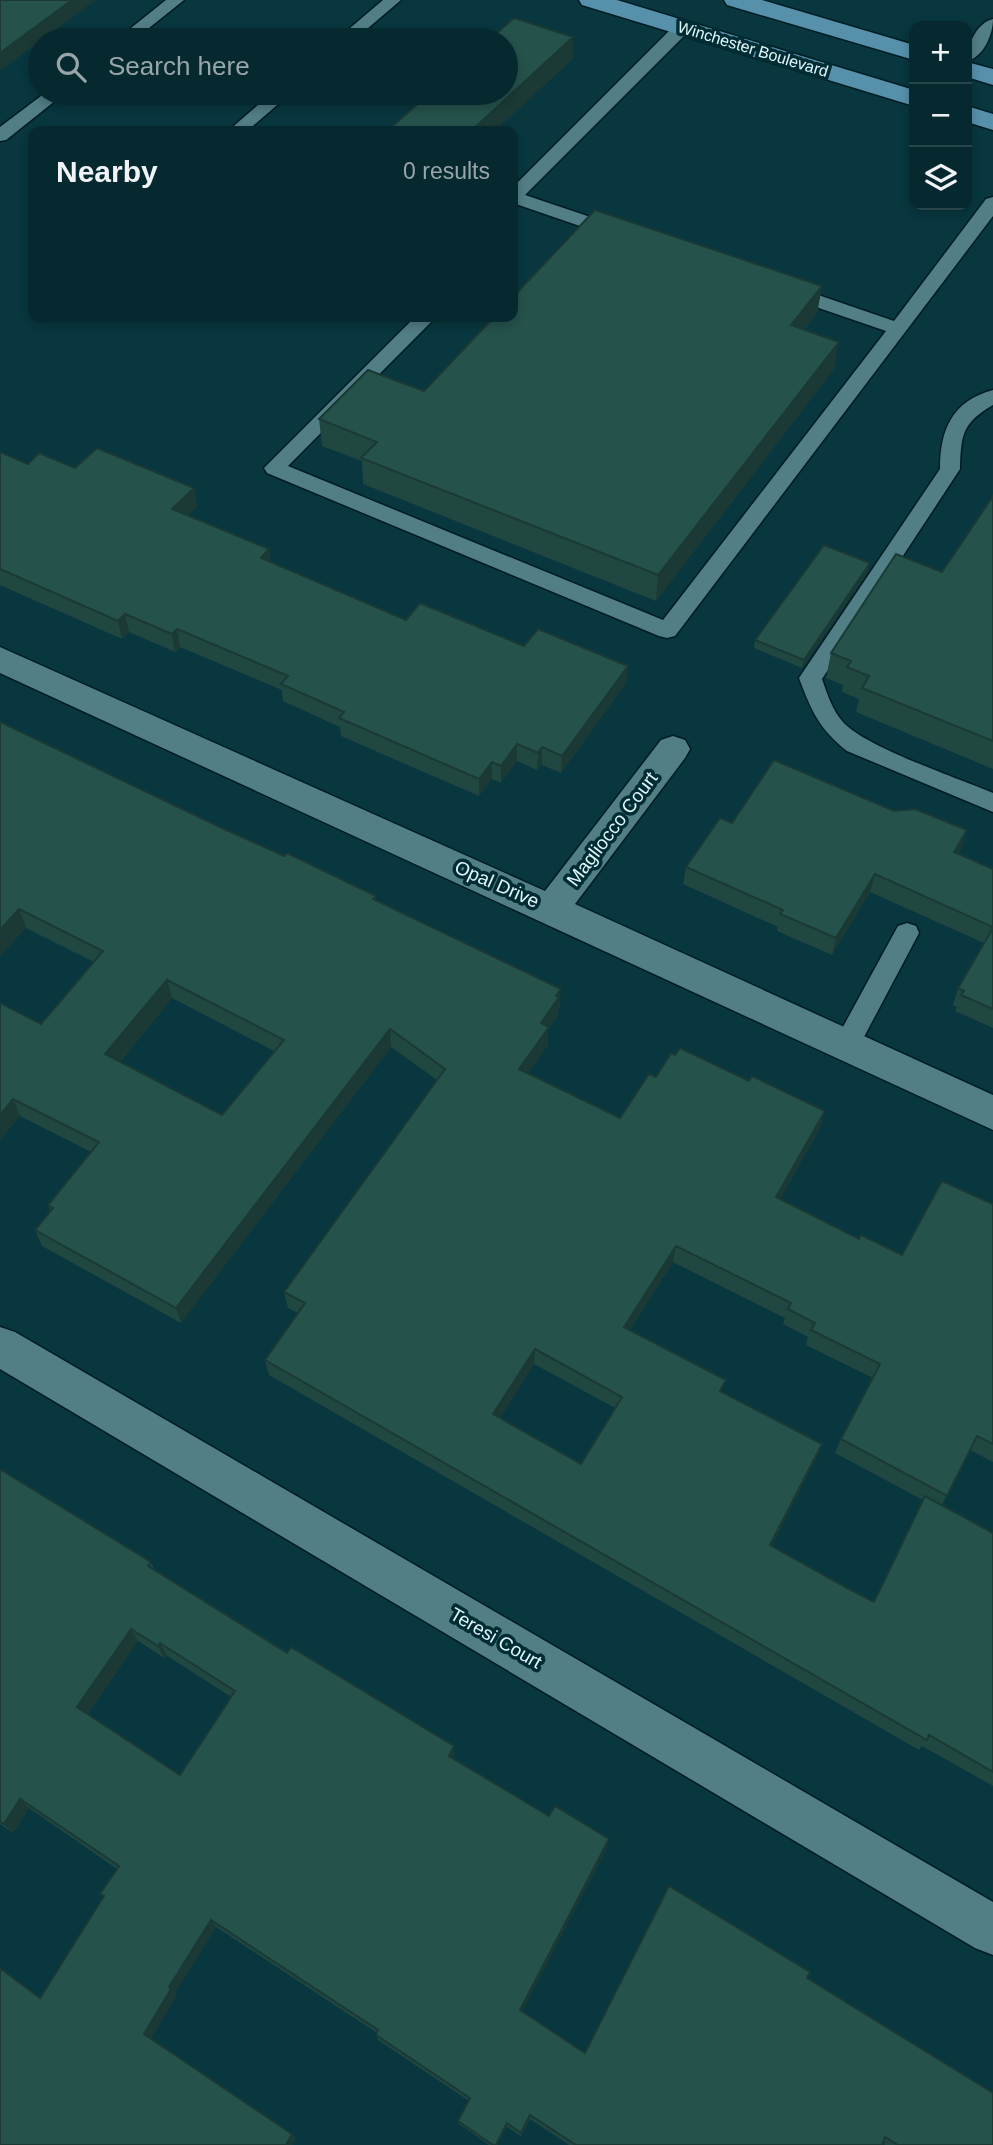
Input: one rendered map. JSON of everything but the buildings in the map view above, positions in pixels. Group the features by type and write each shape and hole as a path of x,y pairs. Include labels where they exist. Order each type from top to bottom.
{"main road":[{"name":"Winchester Boulevard","path":"591,0 909,96"},
{"path":"736,0 909,52"},
{"path":"972,71 993,77"},
{"path":"972,116 993,122"}],"street":[{"name":"Opal Drive","path":"0,659 993,1113"},
{"name":"Magliocco Court","path":"551,909 673,749"},
{"name":"Teresi Court","path":"0,1346 993,1930"}],"lane":[{"path":"140,28 176,0"},
{"path":"358,28 392,0"},
{"path":"972,50 993,24"},
{"path":"518,193 682,28"},
{"path":"0,136 40,105"},
{"path":"243,126 268,105"},
{"path":"518,200 629,236"},
{"path":"421,322 274,468 667,630 993,203"},
{"path":"773,286 898,329"},
{"path":"993,396 970,409 958,421 950,436 950,469 810,678 823,711 835,730 855,745 993,803"},
{"path":"847,1044 907,933"}]}
